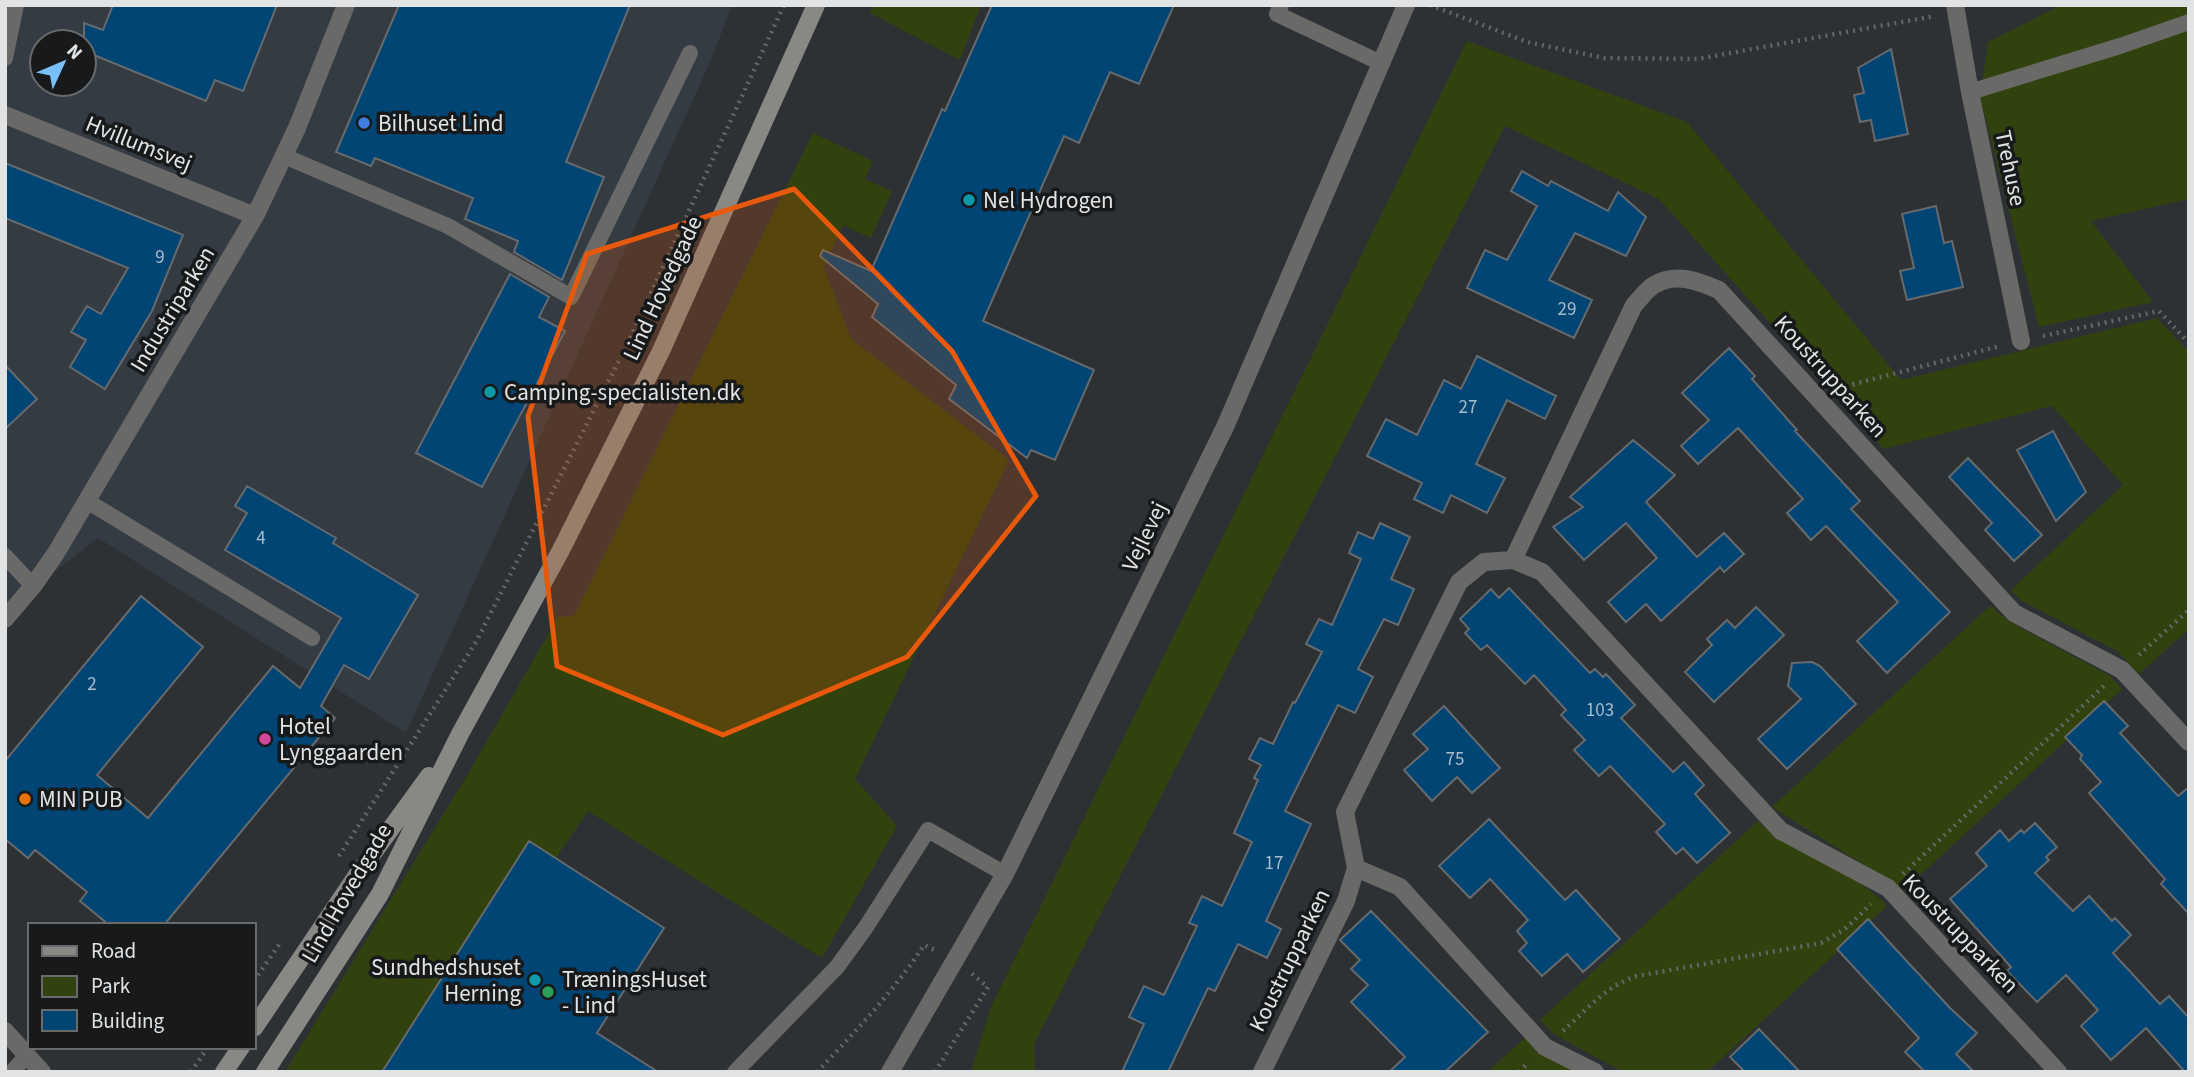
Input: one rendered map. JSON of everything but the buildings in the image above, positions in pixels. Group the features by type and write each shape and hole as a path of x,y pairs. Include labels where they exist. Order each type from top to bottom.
{"main road":[{"name":"Lind Hovedgade","path":"265,1072 380,894 460,734 561,550 661,351 816,5"},
{"name":"Lind Hovedgade","path":"256,1025 355,878 460,734"},
{"path":"225,1072 240,1049"}],"street":[{"name":"Industriparken","path":"5,619 56,553 255,216 284,156 346,5"},
{"name":"Vejlevej","path":"890,1072 1005,874 1224,427 1406,5"},
{"name":"Trehuse","path":"1955,9 2021,341"},
{"name":"Hvillumsvej","path":"5,115 255,216"},
{"name":"Koustrupparken","path":"1513,560 1634,305 1654,285 1676,277 1699,281 1719,290 2014,613 2122,670 2189,742"},
{"name":"Koustrupparken","path":"1262,1072 1346,901 1356,868 1345,812 1458,582 1484,562 1513,560 1542,572 1781,831 1888,888 2058,1072"},
{"path":"1356,868 1399,887 1545,1047 1595,1072"},
{"path":"5,1031 42,1072"}],"lane":[{"path":"5,58 16,5"},
{"path":"1281,5 1277,14 1381,63"},
{"path":"1970,92 2189,22"},
{"path":"284,156 448,226 571,297 690,53"},
{"path":"87,501 312,638"},
{"path":"5,556 33,586"},
{"path":"735,1072 837,967 928,830 1005,874"},
{"path":"12,1072 27,1055"}],"path":[{"path":"337,860 475,642 626,346 783,5"},
{"path":"1430,5 1527,43 1604,58 1697,59 1955,9"},
{"path":"256,978 284,937"},
{"path":"818,1071 912,964 924,945 956,961 988,987 935,1072"},
{"path":"191,1072 207,1049"}],"highlighted area":[{"path":"794,189 952,351 1036,496 907,657 723,735 557,666 528,416 587,254"}],"shaded area":[{"path":"5,5 732,5 711,60 406,733 98,538 5,610"}],"green space":[{"path":"873,5 981,5 960,60 870,13"},
{"path":"2061,5 2189,5 2189,199 2091,221 2153,302 2039,327 1980,97 1988,42"},
{"path":"1467,41 1687,122 1901,380 2157,318 2189,352 2189,629 2139,674 2117,651 2020,600 2011,590 2123,485 2052,406 1883,449 1659,199 1505,126 1034,1044 1035,1072 971,1072 991,1007"},
{"path":"813,133 873,161 865,179 892,191 871,238 843,225 824,268 851,339 1009,460 855,779 897,826 822,958 588,811 556,858 529,841 382,1072 285,1072 468,774 558,617 574,616"},
{"path":"1990,606 2010,622 2110,676 2122,689 1904,890 1772,807"},
{"path":"1758,821 1788,844 1857,881 1887,906 1707,1072 1623,1072 1554,1034 1540,1020"},
{"path":"1527,1036 1576,1072 1487,1072"}],"place":[{"name":"Bilhuset Lind","path":"364,123"},
{"name":"Nel Hydrogen","path":"969,200"},
{"name":"Camping-specialisten.dk","path":"490,392"},
{"name":"Hotel Lynggaarden","path":"265,739"},
{"name":"MIN PUB","path":"25,799"},
{"name":"Sundhedshuset Herning","path":"535,980"},
{"name":"TræningsHuset - Lind","path":"548,992"}]}
